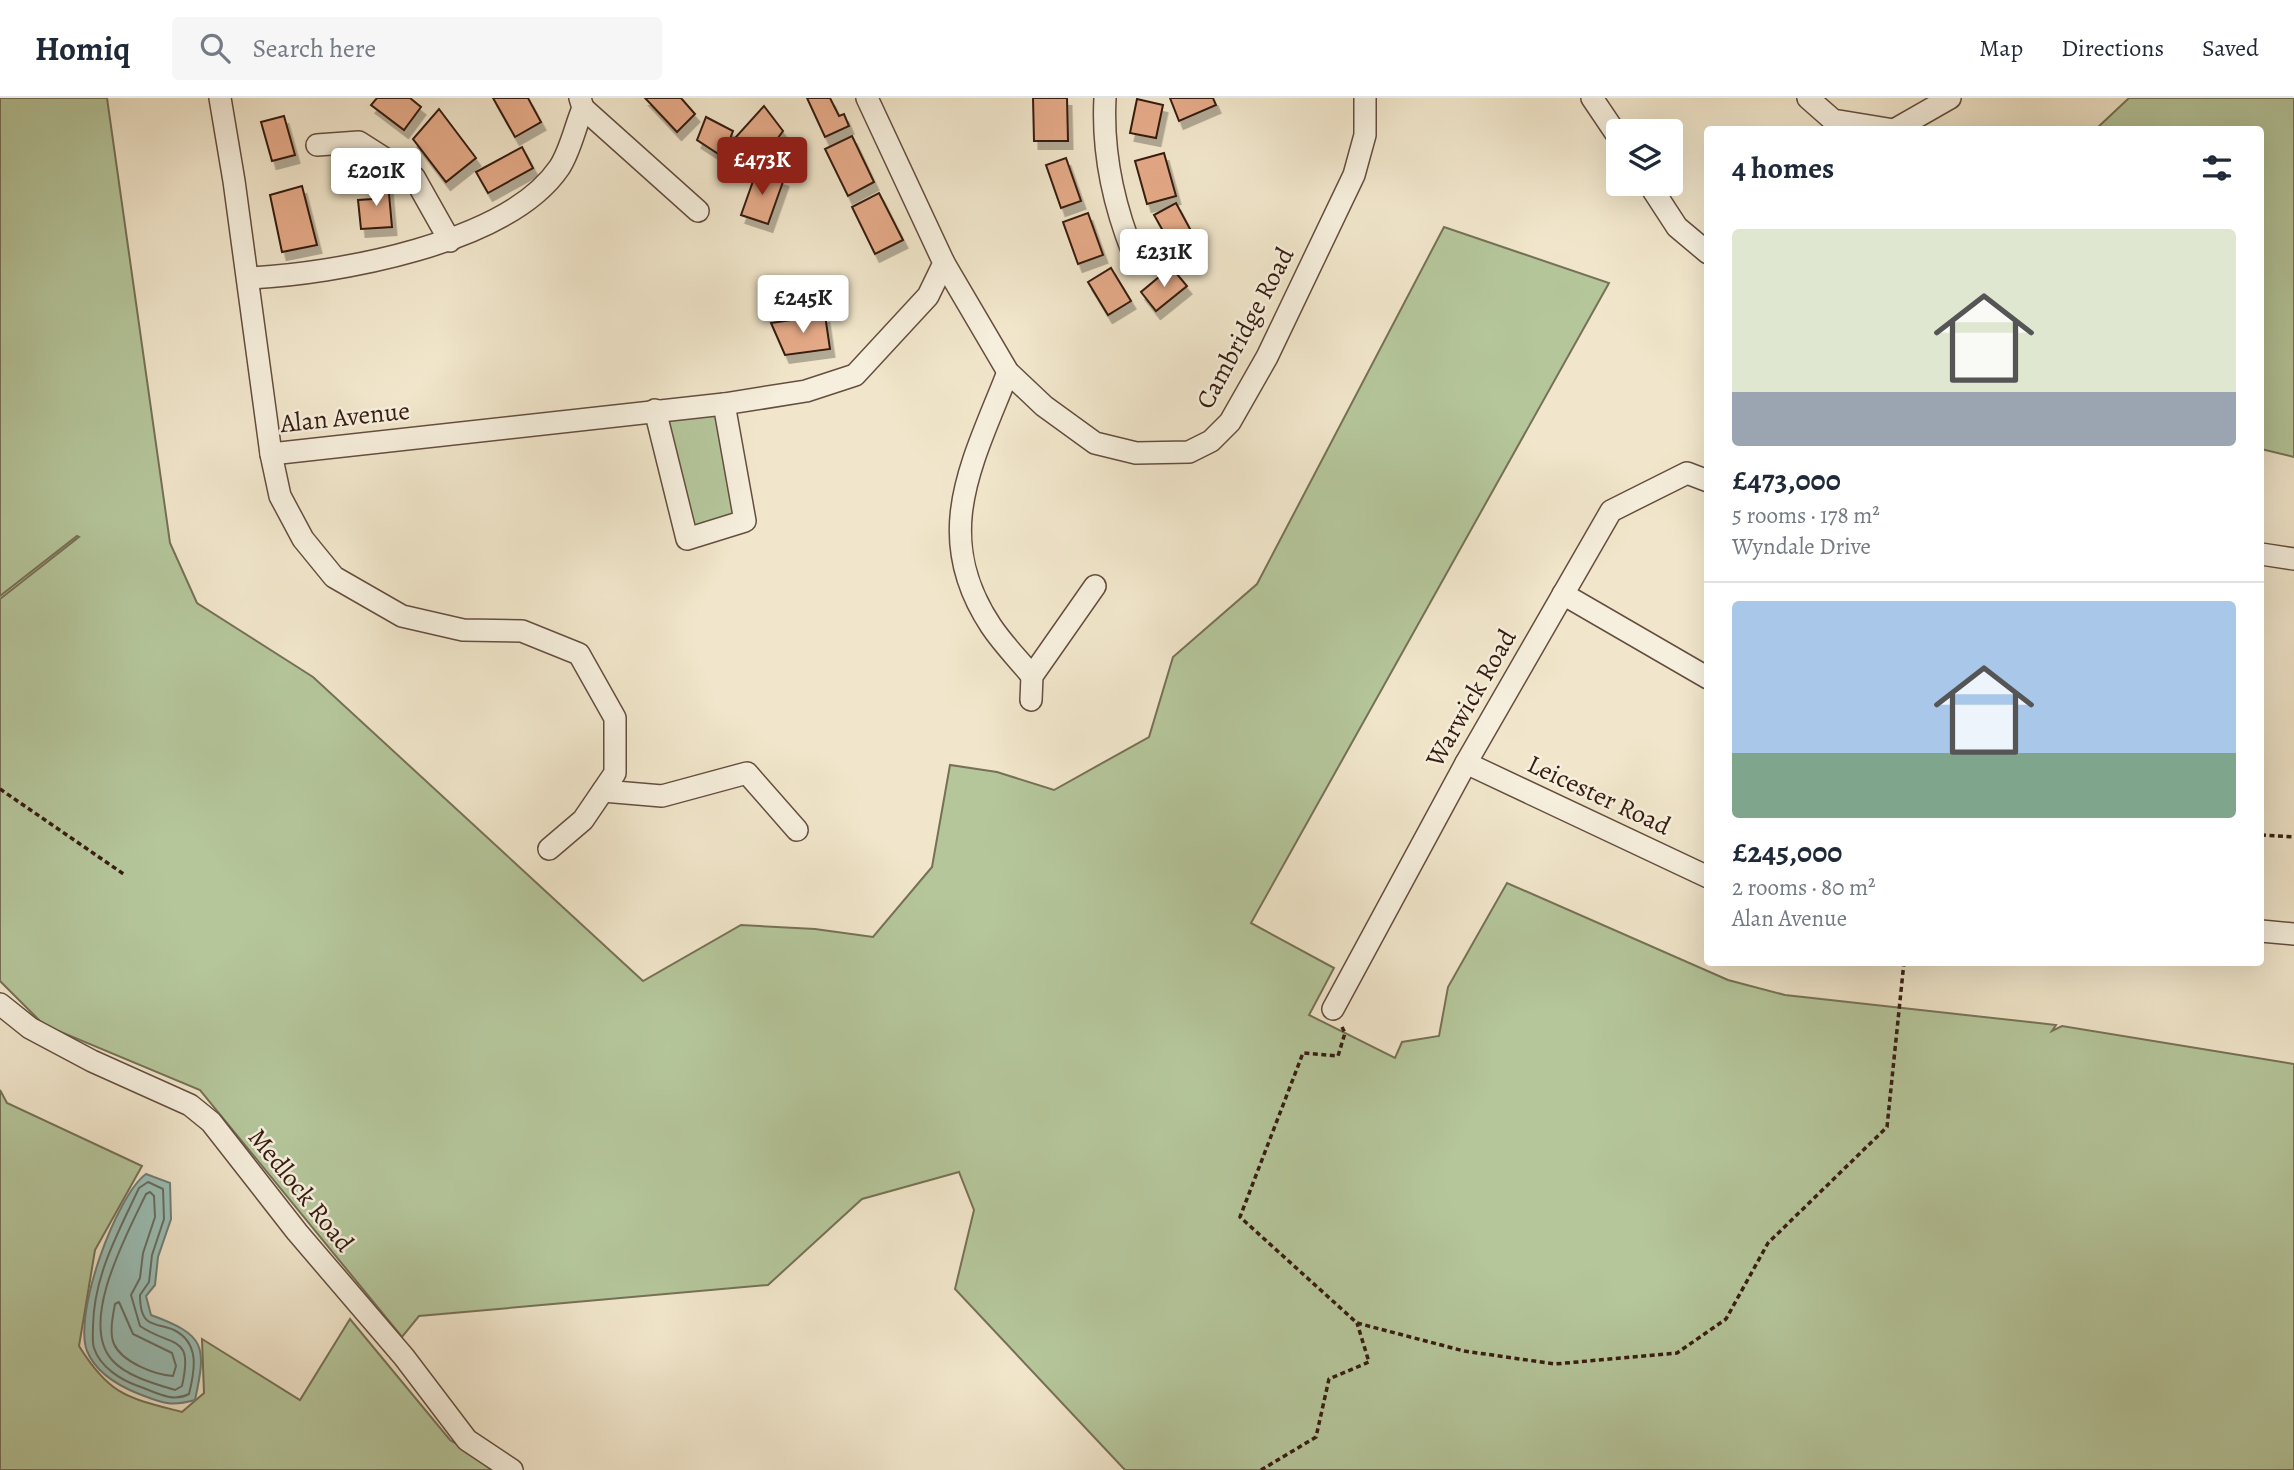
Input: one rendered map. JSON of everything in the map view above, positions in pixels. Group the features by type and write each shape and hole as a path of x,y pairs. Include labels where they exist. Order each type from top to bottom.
{"street":[{"name":"Alan Avenue","path":"220,98 248,278 271,454 724,404 806,391 855,375 928,296 944,263"},
{"path":"867,98 944,263"},
{"path":"1105,98 1107,164 1119,219 1135,258"},
{"name":"Cambridge Road","path":"944,263 1008,372 1044,406 1095,443 1136,453 1189,452 1211,441 1230,422 1267,357 1354,175 1365,135 1365,98"},
{"path":"1592,98 1606,119"},
{"path":"1808,98 1830,125"},
{"path":"1901,126 1950,98"},
{"path":"248,278 299,276 450,241 518,209 559,168 582,103 698,211"},
{"path":"317,145 359,142 414,177 450,241"},
{"path":"1657,196 1677,227 1704,250"},
{"path":"1008,372 964,488 959,523 962,559 973,594 991,627 1032,676"},
{"path":"655,410 687,539 745,521 724,404"},
{"path":"271,454 280,496 303,539 334,577 402,616 463,630 523,631 579,654 615,719 615,773 583,820 549,849"},
{"name":"Warwick Road","path":"1333,1009 1466,763 1611,510 1687,473 1704,479"},
{"path":"2264,554 2294,559"},
{"path":"1031,700 1032,676 1095,586"},
{"path":"1563,594 1704,676"},
{"name":"Leicester Road","path":"1466,763 1704,875"},
{"path":"603,791 662,796 747,773 797,830"},
{"path":"2264,931 2294,934"},
{"name":"Medlock Road","path":"0,1004 30,1028 92,1061 190,1105 211,1122 298,1232 404,1357 467,1440 512,1470"}],"path":[{"path":"0,789 80,841 125,875"},
{"path":"2264,835 2294,837"},
{"path":"1333,1009 1345,1033 1338,1056 1303,1053 1240,1217 1357,1323 1464,1351 1555,1364 1677,1353 1726,1318 1768,1243 1887,1127 1904,966"},
{"path":"1261,1470 1316,1437 1329,1379 1369,1362 1357,1323"}],"green space":[{"path":"0,98 107,98 170,543 197,603 313,677 643,981 741,925 815,929 873,937 932,867 950,765 997,772 1054,790 1149,737 1173,657 1257,584 1444,227 1609,283 1251,923 1334,968 1309,1015 1395,1058 1402,1042 1439,1036 1448,987 1507,883 1728,980 1785,995 2056,1025 2052,1031 2062,1026 2294,1064 2294,1470 1125,1470 955,1289 974,1210 959,1172 862,1199 768,1285 419,1316 402,1337 200,1090 44,1025 0,981 0,599 79,537 0,596"},
{"path":"2129,98 2294,98 2294,457 2264,450 2264,126 2099,126"},
{"path":"718,408 736,515 698,531 687,517 661,413"},
{"path":"0,1090 7,1103 142,1166 95,1250 79,1346 90,1363 111,1385 147,1403 182,1412 204,1393 202,1339 300,1400 350,1319 450,1440 500,1470 0,1470"}],"water":[{"path":"146,1174 170,1183 171,1219 158,1257 155,1285 146,1296 151,1315 192,1336 201,1354 195,1400 173,1404 139,1394 109,1378 91,1359 84,1334 92,1285 110,1230 134,1186"}],"building":[{"path":"377,98 410,98 421,107 404,130 371,105"},
{"path":"493,98 528,98 541,122 515,137"},
{"path":"645,98 681,98 695,114 677,132"},
{"path":"807,98 830,98 839,116 844,114 849,126 825,137"},
{"path":"1033,98 1067,98 1068,141 1034,141"},
{"path":"1170,98 1213,98 1216,105 1179,121"},
{"path":"1137,99 1163,105 1156,138 1130,133"},
{"path":"764,106 783,131 763,158 735,138"},
{"path":"439,109 476,158 446,182 413,139"},
{"path":"284,116 295,155 272,161 261,122"},
{"path":"706,117 733,131 723,157 697,140"},
{"path":"852,136 874,182 848,196 825,149"},
{"path":"522,147 533,168 488,193 476,172"},
{"path":"1164,153 1176,196 1147,204 1135,161"},
{"path":"1066,158 1081,201 1061,208 1046,165"},
{"path":"757,170 784,179 768,224 741,215"},
{"path":"388,183 392,227 361,229 358,200 372,199 371,184"},
{"path":"302,186 317,245 282,252 270,195"},
{"path":"879,193 903,240 875,254 852,207"},
{"path":"1176,203 1197,242 1176,254 1154,215"},
{"path":"1088,213 1103,255 1078,264 1063,222"},
{"path":"1171,267 1187,286 1156,311 1141,292"},
{"path":"1111,268 1131,301 1108,315 1088,282"},
{"path":"825,315 830,349 785,355 771,323"}]}
